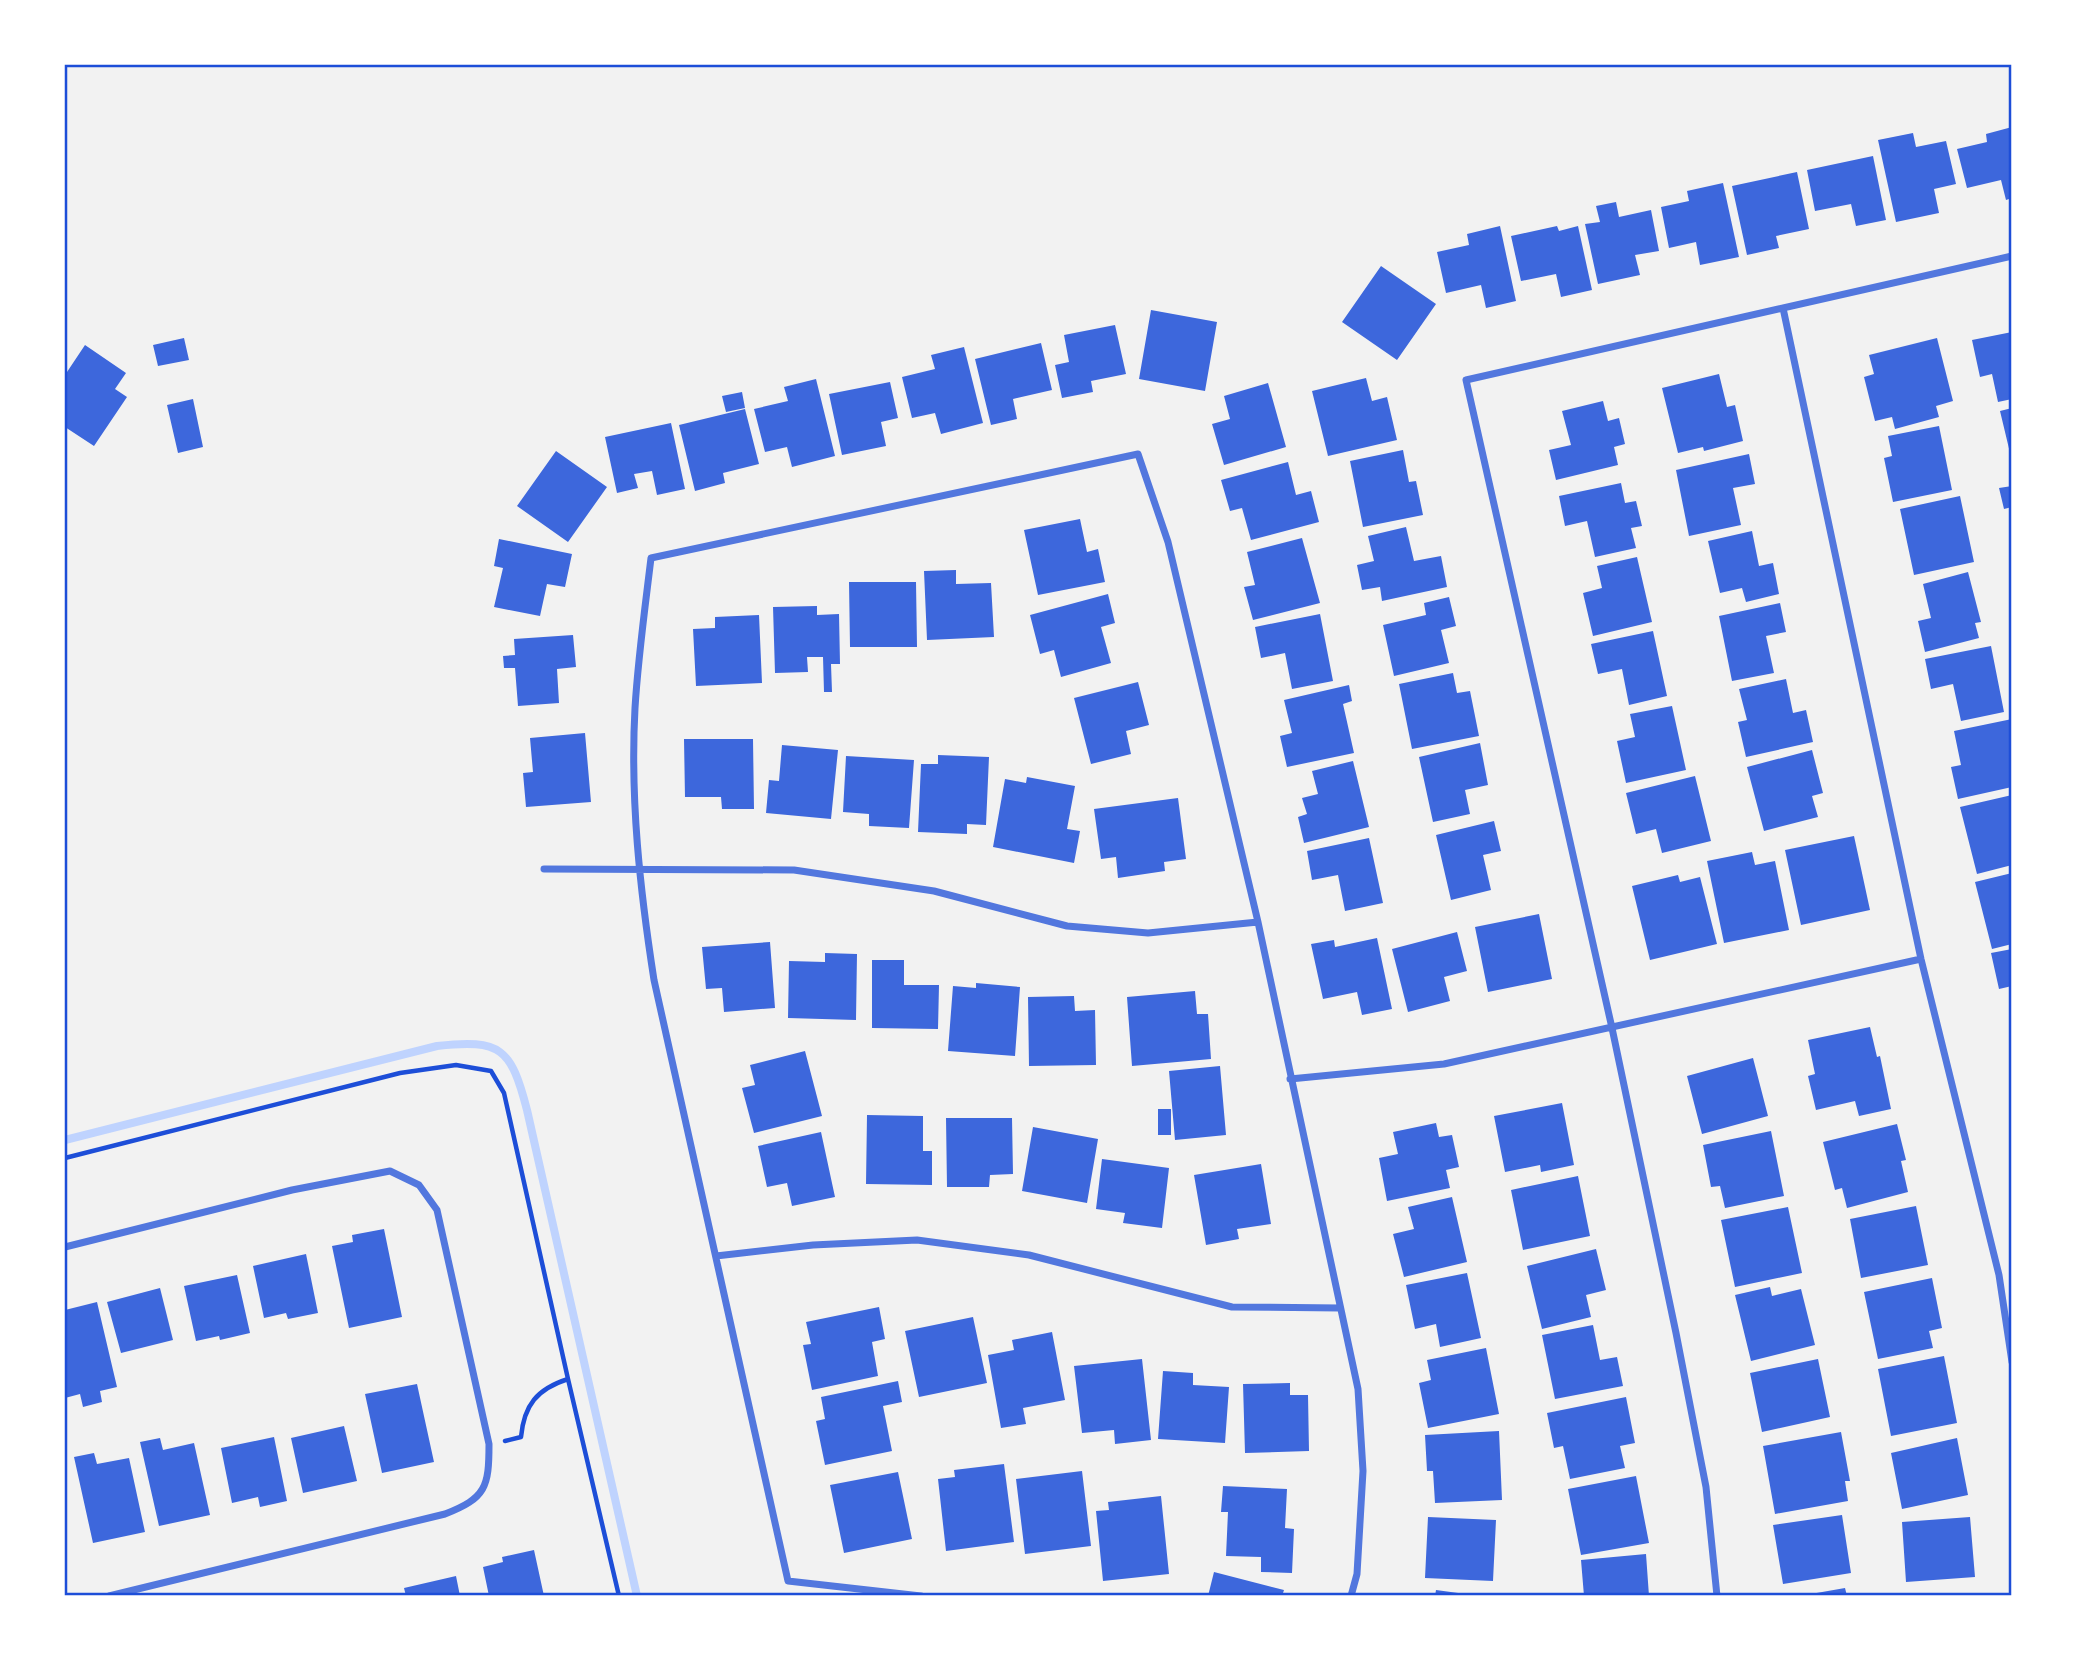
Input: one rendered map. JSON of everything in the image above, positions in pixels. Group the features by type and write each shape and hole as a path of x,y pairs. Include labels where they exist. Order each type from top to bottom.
{"street":[{"path":"1717,1596 1706,1487 1676,1333 1612,1028 1466,380 2012,256"},
{"path":"1783,308 1921,958 1999,1275 2012,1362"},
{"path":"921,1596 788,1581 654,980 639,869 635,708 650,558 1138,454 1168,542 1258,922 1358,1389 1363,1471 1357,1574 1351,1596"},
{"path":"544,869 794,870 933,891 1066,926 1134,932 1148,933 1258,922"},
{"path":"1290,1079 1444,1064 1921,958"},
{"path":"65,1247 292,1190 390,1171 419,1185 437,1210 489,1444 489,1470 483,1491 468,1505 445,1514 109,1596"},
{"path":"716,1256 813,1245 917,1240 1029,1255 1232,1307 1339,1308"}],"path":[{"path":"489,1444 521,1437 523,1416 532,1401 551,1384 568,1379 619,1596"}],"building":[{"path":"2012,127 2012,198 2006,200 2001,180 1967,188 1957,149 1987,142 1986,134"},
{"path":"1913,133 1916,147 1946,141 1956,184 1934,189 1939,213 1896,222 1878,140"},
{"path":"1873,156 1886,220 1856,226 1851,204 1815,211 1807,170"},
{"path":"1797,172 1809,229 1776,236 1779,248 1747,255 1732,186"},
{"path":"1723,183 1739,257 1700,265 1696,242 1669,248 1661,207 1689,201 1687,191"},
{"path":"1616,202 1619,217 1651,210 1659,251 1635,255 1640,275 1598,284 1585,224 1600,222 1596,206"},
{"path":"1500,226 1516,301 1486,308 1481,285 1446,293 1437,252 1469,245 1467,234"},
{"path":"1557,226 1559,231 1578,226 1592,290 1561,297 1556,274 1521,281 1511,236"},
{"path":"1381,266 1436,304 1397,360 1342,322"},
{"path":"1151,310 1217,322 1205,391 1139,379"},
{"path":"1115,325 1126,374 1091,381 1093,392 1062,398 1055,365 1069,362 1064,335"},
{"path":"2012,332 2012,399 1998,402 1992,374 1980,377 1972,340"},
{"path":"184,338 189,360 158,366 153,345"},
{"path":"1937,338 1953,401 1936,406 1939,417 1895,429 1892,417 1875,421 1864,377 1874,374 1869,355"},
{"path":"1041,343 1052,390 1013,399 1017,419 991,425 975,359"},
{"path":"85,345 126,373 115,389 127,397 94,446 65,427 65,375"},
{"path":"964,347 983,423 941,434 935,413 912,418 902,377 935,369 931,355"},
{"path":"1719,374 1727,407 1735,405 1743,441 1704,451 1703,447 1678,453 1662,388"},
{"path":"1366,378 1372,401 1387,397 1397,440 1328,456 1312,391"},
{"path":"816,379 835,456 792,467 787,447 765,452 754,409 788,401 784,387"},
{"path":"890,382 898,418 881,422 886,446 842,455 829,394"},
{"path":"1268,383 1286,447 1224,465 1212,424 1230,419 1224,396"},
{"path":"742,392 745,408 726,412 722,396"},
{"path":"193,399 203,447 178,453 167,405"},
{"path":"1603,401 1608,421 1619,418 1625,444 1614,447 1618,465 1556,480 1549,450 1571,445 1562,411"},
{"path":"2012,408 2012,457 2011,457 2000,411"},
{"path":"745,409 759,464 723,473 725,483 695,491 679,425"},
{"path":"671,423 685,489 657,495 652,471 634,474 638,488 617,493 605,437"},
{"path":"1939,426 1952,490 1893,502 1884,458 1892,456 1888,436"},
{"path":"1403,450 1409,482 1416,481 1423,515 1363,527 1350,461"},
{"path":"556,451 607,487 568,542 517,506"},
{"path":"1749,454 1755,484 1733,488 1741,525 1689,536 1676,470"},
{"path":"1288,462 1296,495 1311,491 1319,522 1251,540 1242,508 1230,511 1221,480"},
{"path":"1621,483 1625,503 1636,501 1642,526 1631,528 1636,548 1595,557 1587,521 1565,526 1559,496"},
{"path":"2012,486 2012,507 2004,509 1999,488"},
{"path":"1960,496 1974,562 1914,575 1900,509"},
{"path":"1080,519 1087,552 1098,549 1105,582 1038,595 1024,530"},
{"path":"1406,527 1414,561 1441,556 1447,587 1382,601 1380,587 1362,590 1357,565 1374,561 1368,536"},
{"path":"1752,531 1759,566 1773,563 1779,594 1746,602 1742,588 1720,593 1708,541"},
{"path":"1302,538 1320,603 1253,620 1244,587 1255,585 1247,552"},
{"path":"499,539 572,554 565,587 547,584 540,616 494,607 503,568 494,566"},
{"path":"1637,557 1652,622 1593,636 1583,593 1602,588 1597,566"},
{"path":"956,570 956,584 991,583 994,637 927,640 924,571"},
{"path":"1968,572 1981,622 1975,623 1979,638 1925,652 1918,621 1931,618 1923,584"},
{"path":"849,582 916,582 917,647 850,647"},
{"path":"1108,594 1115,623 1101,627 1111,663 1061,677 1054,650 1040,654 1030,615"},
{"path":"1449,597 1456,626 1441,630 1449,663 1394,676 1383,625 1426,615 1424,603"},
{"path":"1780,603 1786,632 1766,636 1774,673 1732,681 1719,616"},
{"path":"817,606 817,615 839,614 840,664 831,664 832,692 824,692 823,657 807,657 808,672 775,673 773,607"},
{"path":"1320,614 1333,681 1292,689 1285,653 1261,658 1255,627"},
{"path":"759,615 762,683 696,686 693,629 715,628 715,617"},
{"path":"1653,631 1667,696 1629,705 1622,669 1598,674 1591,644"},
{"path":"573,635 576,667 557,669 559,703 518,706 515,668 504,668 503,656 515,655 514,639"},
{"path":"1991,646 2004,712 1961,721 1953,684 1931,689 1925,659"},
{"path":"1453,673 1457,693 1470,691 1479,736 1412,749 1399,684"},
{"path":"1786,679 1793,713 1806,710 1813,742 1746,757 1738,722 1747,720 1739,689"},
{"path":"1138,682 1149,725 1126,731 1131,754 1091,764 1074,698"},
{"path":"1349,685 1352,701 1343,704 1354,753 1287,767 1280,736 1292,733 1284,700"},
{"path":"1672,706 1686,770 1626,783 1617,741 1635,737 1630,714"},
{"path":"2012,719 2012,787 1958,799 1951,767 1961,765 1954,731"},
{"path":"585,733 591,802 526,807 523,773 533,772 530,738"},
{"path":"684,739 753,739 754,809 722,809 721,797 685,797"},
{"path":"1480,743 1488,785 1465,790 1470,814 1433,822 1419,757"},
{"path":"782,745 838,750 831,819 766,813 769,780 779,781"},
{"path":"1812,750 1823,793 1812,796 1818,817 1764,831 1747,767"},
{"path":"938,755 989,757 986,825 967,824 967,834 918,832 921,764 938,764"},
{"path":"846,756 914,760 909,828 869,826 869,814 843,812"},
{"path":"1353,761 1369,827 1304,843 1298,817 1307,814 1302,798 1318,794 1312,771"},
{"path":"1695,776 1711,841 1662,853 1656,829 1636,834 1626,793"},
{"path":"1027,777 1075,786 1067,829 1080,831 1074,863 993,847 1005,779 1026,783"},
{"path":"2012,795 2012,865 1977,874 1960,807"},
{"path":"1178,798 1186,859 1164,862 1165,871 1118,878 1116,857 1101,859 1094,809"},
{"path":"1494,821 1501,851 1483,855 1491,890 1451,900 1436,835"},
{"path":"1854,836 1870,910 1801,925 1785,850"},
{"path":"1369,838 1383,903 1345,911 1338,875 1312,880 1307,851"},
{"path":"1752,852 1755,865 1775,861 1789,930 1724,943 1707,861"},
{"path":"2012,873 2012,944 1992,949 1975,882"},
{"path":"1678,875 1680,882 1700,877 1717,944 1650,960 1632,886"},
{"path":"1539,914 1552,979 1488,992 1475,927"},
{"path":"1457,932 1467,971 1444,977 1450,1001 1408,1012 1392,949"},
{"path":"1377,938 1392,1009 1362,1015 1357,992 1323,999 1311,944 1334,940 1335,947"},
{"path":"770,942 775,1008 724,1012 722,988 706,989 702,947"},
{"path":"2012,949 2012,986 1999,989 1991,953"},
{"path":"825,953 857,954 856,1020 788,1018 789,961 825,962"},
{"path":"872,960 904,960 904,985 939,985 938,1029 872,1028"},
{"path":"976,983 1020,987 1015,1056 948,1051 953,986 976,988"},
{"path":"1195,991 1197,1014 1208,1014 1211,1059 1132,1066 1127,997"},
{"path":"1074,996 1075,1011 1095,1010 1096,1065 1029,1066 1028,997"},
{"path":"1870,1027 1877,1057 1880,1056 1891,1109 1859,1116 1855,1101 1816,1110 1808,1076 1815,1074 1808,1040"},
{"path":"805,1051 822,1116 754,1133 742,1088 755,1085 750,1065"},
{"path":"1753,1058 1768,1116 1702,1134 1687,1076"},
{"path":"1220,1066 1226,1135 1175,1140 1169,1071"},
{"path":"1562,1103 1574,1165 1541,1172 1540,1165 1505,1172 1494,1116"},
{"path":"1158,1109 1171,1109 1171,1135 1158,1135"},
{"path":"867,1115 923,1116 923,1151 932,1151 932,1185 866,1184"},
{"path":"946,1118 1012,1118 1013,1174 990,1175 989,1187 947,1187"},
{"path":"1436,1123 1439,1137 1452,1135 1459,1167 1446,1170 1450,1188 1387,1201 1379,1158 1398,1154 1393,1132"},
{"path":"1897,1124 1906,1160 1901,1161 1908,1192 1847,1208 1842,1188 1835,1190 1823,1142"},
{"path":"1033,1127 1098,1139 1087,1203 1022,1191"},
{"path":"1771,1131 1784,1196 1725,1208 1720,1186 1711,1187 1703,1145"},
{"path":"821,1132 835,1197 792,1206 787,1183 767,1187 758,1146"},
{"path":"1102,1159 1169,1168 1162,1228 1123,1223 1125,1213 1096,1209"},
{"path":"1261,1164 1271,1224 1237,1229 1239,1239 1206,1245 1194,1175"},
{"path":"1578,1176 1590,1236 1523,1250 1511,1190"},
{"path":"1452,1197 1467,1262 1404,1277 1393,1234 1414,1229 1408,1207"},
{"path":"1916,1206 1928,1265 1861,1278 1850,1219"},
{"path":"1788,1207 1802,1273 1735,1287 1721,1220"},
{"path":"384,1229 402,1317 349,1328 332,1246 353,1242 352,1235"},
{"path":"1596,1249 1606,1290 1586,1295 1591,1317 1542,1329 1527,1266"},
{"path":"306,1254 318,1313 288,1319 286,1313 264,1318 253,1266"},
{"path":"1467,1273 1481,1338 1440,1347 1436,1324 1415,1329 1406,1285"},
{"path":"237,1275 250,1333 220,1340 219,1336 196,1341 184,1286"},
{"path":"1932,1278 1942,1328 1929,1331 1933,1348 1878,1359 1864,1292"},
{"path":"1770,1287 1772,1296 1801,1289 1815,1345 1751,1361 1735,1295"},
{"path":"160,1288 173,1340 121,1353 107,1302"},
{"path":"97,1302 117,1387 100,1391 102,1402 83,1407 80,1394 65,1398 65,1310"},
{"path":"879,1307 885,1339 872,1342 878,1376 812,1390 803,1345 811,1344 806,1322"},
{"path":"973,1317 987,1383 919,1397 905,1331"},
{"path":"1593,1325 1600,1360 1617,1357 1623,1386 1555,1399 1542,1335"},
{"path":"1052,1332 1065,1400 1023,1408 1026,1424 1001,1428 988,1355 1014,1350 1012,1340"},
{"path":"1486,1348 1499,1414 1428,1428 1419,1383 1431,1380 1427,1360"},
{"path":"1944,1356 1957,1423 1891,1436 1878,1369"},
{"path":"1142,1359 1151,1440 1115,1444 1114,1430 1082,1433 1074,1366"},
{"path":"1818,1359 1830,1417 1762,1432 1750,1373"},
{"path":"1163,1371 1193,1373 1193,1385 1229,1387 1225,1443 1158,1439"},
{"path":"898,1381 902,1402 883,1406 892,1451 825,1465 816,1421 825,1419 821,1397"},
{"path":"1290,1383 1290,1395 1308,1395 1309,1451 1245,1453 1243,1384"},
{"path":"417,1384 434,1462 382,1473 365,1394"},
{"path":"1626,1397 1635,1443 1620,1446 1625,1468 1570,1479 1563,1446 1554,1448 1547,1413"},
{"path":"344,1426 357,1481 303,1493 291,1438"},
{"path":"1499,1431 1502,1500 1435,1503 1433,1471 1427,1471 1425,1435"},
{"path":"1841,1432 1850,1481 1845,1481 1848,1501 1775,1514 1763,1446"},
{"path":"274,1437 287,1501 260,1507 258,1497 232,1503 221,1448"},
{"path":"160,1438 163,1450 194,1443 210,1515 159,1526 140,1442"},
{"path":"1957,1438 1968,1495 1902,1509 1891,1453"},
{"path":"94,1453 97,1464 129,1458 145,1532 93,1543 74,1457"},
{"path":"1004,1464 1014,1542 946,1551 938,1479 955,1477 954,1470"},
{"path":"1082,1471 1091,1546 1025,1554 1016,1479"},
{"path":"898,1472 912,1539 844,1553 830,1485"},
{"path":"1636,1476 1649,1543 1581,1555 1568,1489"},
{"path":"1223,1486 1287,1489 1285,1528 1294,1529 1292,1573 1261,1572 1261,1557 1226,1556 1228,1512 1221,1512"},
{"path":"1161,1496 1169,1574 1103,1581 1096,1511 1109,1510 1108,1502"},
{"path":"1842,1515 1851,1573 1783,1584 1773,1525"},
{"path":"1428,1517 1496,1520 1493,1581 1425,1578"},
{"path":"1970,1517 1975,1577 1906,1582 1902,1522"},
{"path":"534,1550 544,1596 489,1596 483,1567 503,1562 502,1557"},
{"path":"1646,1554 1649,1596 1584,1596 1581,1560"},
{"path":"1214,1572 1284,1590 1282,1596 1208,1596"},
{"path":"456,1576 460,1596 406,1596 404,1588"},
{"path":"1845,1588 1847,1596 1805,1596 1805,1595"},
{"path":"1436,1590 1473,1595 1473,1596 1435,1596"}],"waterway":[{"path":"65,1140 437,1046 476,1044 500,1052 515,1073 527,1110 637,1596"}]}
